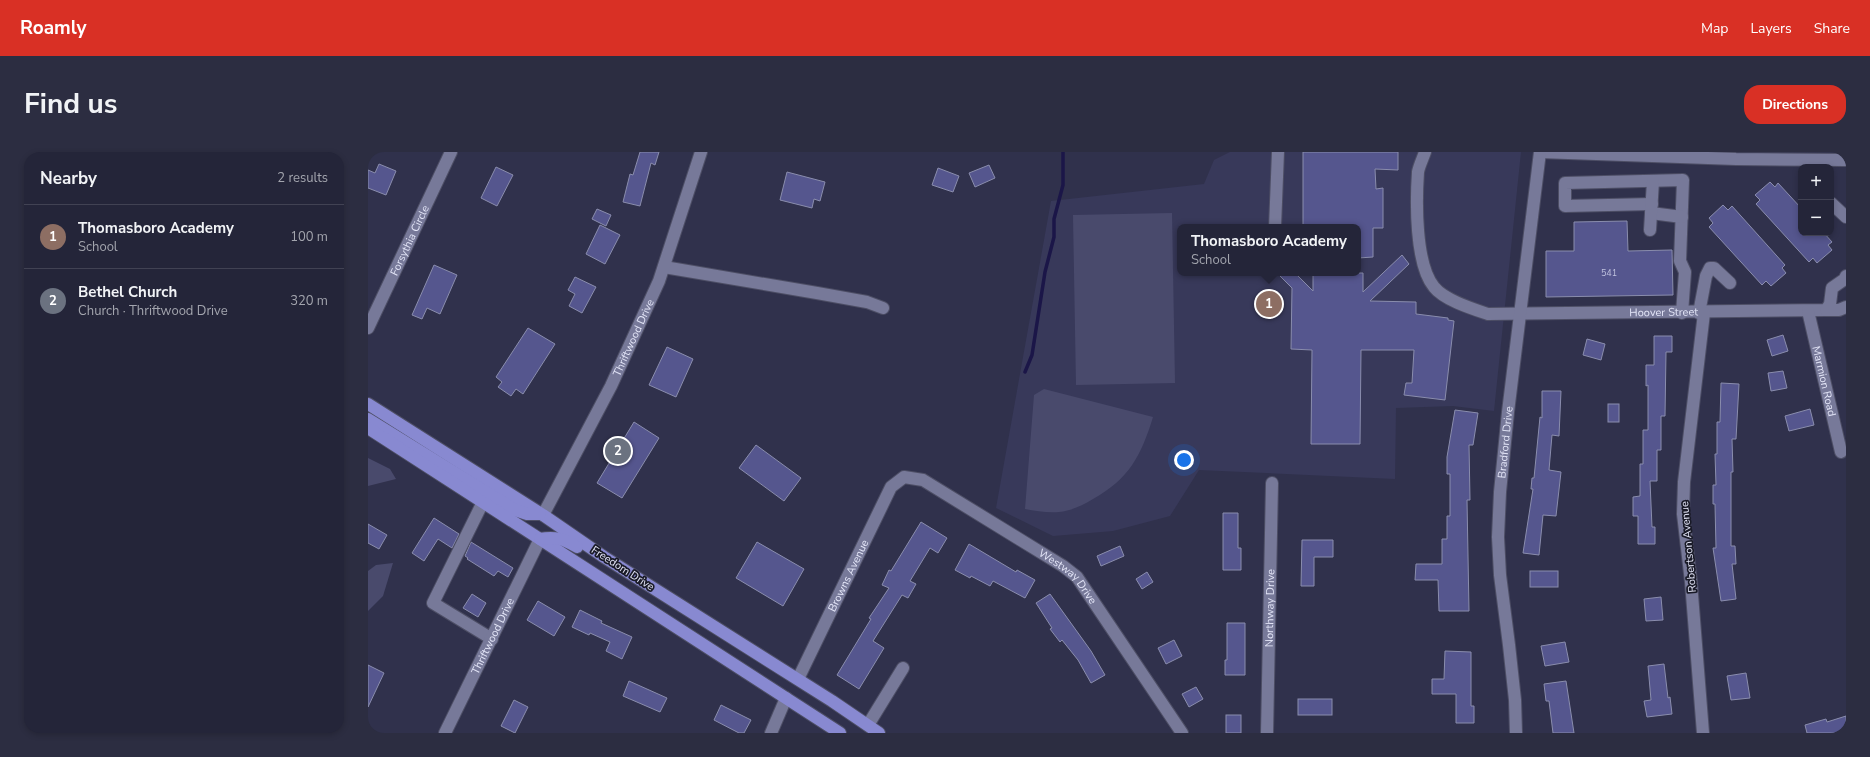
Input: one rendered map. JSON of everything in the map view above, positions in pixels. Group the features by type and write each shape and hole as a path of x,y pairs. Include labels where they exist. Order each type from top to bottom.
{"main road":[{"name":"Freedom Drive","path":"368,404 543,514 604,557 798,679 879,733"},
{"path":"368,419 515,510 527,514 543,514"},
{"name":"Freedom Drive","path":"368,428 840,733"},
{"path":"540,539 564,539 701,625 713,625"}],"street":[{"name":"Forsythia Circle","path":"368,328 451,152"},
{"name":"Thriftwood Drive","path":"543,514 611,386 664,267 701,152"},
{"path":"1275,224 1278,152"},
{"name":"Hoover Street","path":"1425,152 1418,171 1419,247 1426,275 1434,288 1463,306 1485,313 1520,315 1808,311 1839,310 1846,307"},
{"path":"1540,152 1806,163 1846,160"},
{"name":"Bradford Drive","path":"1516,733 1515,700 1500,575 1498,537 1500,485 1540,152"},
{"path":"1682,217 1652,209 1565,206 1565,184 1683,180 1682,217 1680,261 1685,272 1682,313"},
{"path":"1650,230 1653,181"},
{"path":"1834,206 1846,217"},
{"path":"664,267 867,302 883,308"},
{"name":"Robertson Avenue","path":"1703,733 1691,582 1683,514 1684,482 1706,276 1710,268 1714,268 1730,284"},
{"path":"1826,310 1830,304 1832,288 1846,276"},
{"name":"Marmion Road","path":"1808,311 1841,452"},
{"name":"Browns Avenue","path":"798,679 891,486 904,477"},
{"name":"Westway Drive","path":"904,477 923,480 956,498 1063,566 1077,577 1182,733"},
{"name":"Northway Drive","path":"1267,733 1272,483"},
{"path":"483,502 467,538 433,603 492,639"},
{"name":"Thriftwood Drive","path":"445,733 540,539"},
{"path":"868,726 903,668"},
{"path":"771,733 786,698"}],"shaded area":[{"path":"1230,152 1521,152 1494,411 1453,406 1396,408 1395,479 1199,470 1170,516 1113,531 1053,536 996,508 1051,201 1204,184 1214,160"},
{"path":"1172,213 1175,383 1076,385 1073,215"},
{"path":"1044,389 1153,417 1144,443 1125,475 1093,499 1077,507 1055,512 1025,509 1034,395"},
{"path":"368,458 390,469 396,479 368,486"},
{"path":"393,563 383,596 368,611 368,571 376,565"}],"building":[{"path":"640,152 659,152 655,165 651,163 640,206 623,202 630,174 633,175"},
{"path":"1303,152 1398,152 1398,170 1375,169 1376,189 1383,188 1383,228 1373,228 1373,257 1361,258 1361,224 1303,224"},
{"path":"379,164 396,171 386,195 368,188 368,170 375,173"},
{"path":"989,165 995,178 975,187 969,173"},
{"path":"496,167 513,175 497,206 481,198"},
{"path":"938,168 959,176 953,192 932,185"},
{"path":"787,172 825,182 820,201 814,199 812,208 780,200"},
{"path":"1770,182 1775,187 1778,183 1798,205 1798,236 1827,236 1832,242 1828,245 1832,250 1817,263 1813,258 1809,262 1756,204 1760,200 1755,195"},
{"path":"1723,205 1728,210 1732,206 1785,265 1782,268 1786,273 1771,286 1766,281 1762,285 1709,227 1713,223 1709,218"},
{"path":"597,209 611,215 606,226 592,219"},
{"path":"1627,221 1628,251 1672,250 1673,295 1546,297 1546,251 1574,251 1574,222"},
{"path":"600,225 620,235 605,264 586,254"},
{"path":"1402,255 1409,264 1370,301 1416,302 1416,314 1448,318 1448,320 1454,321 1445,400 1404,395 1406,383 1412,383 1414,350 1361,350 1360,444 1311,444 1312,350 1291,349 1292,288 1280,276 1298,276 1313,291 1313,276 1361,276 1361,273 1363,273 1363,292"},
{"path":"434,265 457,275 440,314 427,308 422,319 412,315"},
{"path":"575,277 596,287 582,313 569,306 575,294 568,290"},
{"path":"528,328 555,344 523,394 516,389 511,396 498,387 502,382 496,377"},
{"path":"1783,335 1788,351 1772,356 1767,340"},
{"path":"1654,336 1672,336 1672,352 1666,352 1665,416 1661,416 1661,450 1657,450 1657,481 1650,481 1652,527 1655,527 1655,544 1638,544 1638,516 1633,516 1633,497 1640,496 1640,464 1643,464 1643,430 1648,430 1648,385 1646,386 1646,365 1654,365"},
{"path":"1587,339 1605,344 1601,360 1583,355"},
{"path":"667,347 693,359 676,397 649,385"},
{"path":"1783,371 1787,388 1771,391 1768,373"},
{"path":"1721,383 1739,384 1736,439 1732,439 1733,472 1731,472 1731,546 1735,546 1736,564 1732,564 1736,599 1721,601 1713,548 1716,548 1713,485 1716,485 1715,454 1717,454 1717,422 1720,422"},
{"path":"1542,391 1561,391 1559,436 1552,435 1549,470 1561,472 1556,516 1543,515 1539,555 1523,553 1533,489 1531,489 1532,478 1534,478 1540,417 1542,418"},
{"path":"1608,404 1619,404 1619,422 1608,422"},
{"path":"1810,409 1814,425 1789,431 1785,416"},
{"path":"1455,410 1478,413 1473,445 1469,445 1470,500 1467,500 1469,611 1439,611 1438,580 1415,580 1416,564 1442,564 1442,539 1447,539 1447,516 1450,516 1450,474 1447,474 1447,457"},
{"path":"634,422 659,438 622,498 597,483"},
{"path":"756,445 801,478 784,501 739,468"},
{"path":"1223,513 1238,513 1238,548 1241,548 1241,570 1223,570"},
{"path":"434,518 459,534 452,548 438,539 424,561 412,553"},
{"path":"921,522 947,538 938,553 930,548 910,581 916,584 908,598 902,595 873,641 884,648 859,689 837,675 871,619 869,618 889,588 882,585 889,570 891,571"},
{"path":"368,524 387,535 379,549 368,543"},
{"path":"1302,540 1333,540 1333,557 1314,557 1314,586 1301,586"},
{"path":"471,542 513,568 508,577 498,571 494,576 467,559 468,558 465,556"},
{"path":"757,542 804,569 783,606 736,578"},
{"path":"969,544 1016,572 1017,570 1035,580 1025,598 993,581 990,586 955,570"},
{"path":"1120,546 1124,556 1101,566 1097,556"},
{"path":"1530,571 1558,571 1558,587 1530,587"},
{"path":"1147,572 1153,582 1142,589 1136,579"},
{"path":"472,594 486,603 478,617 463,608"},
{"path":"1050,594 1091,651 1105,675 1091,683 1078,660 1062,640 1060,642 1050,629 1052,628 1036,603"},
{"path":"1661,597 1663,620 1646,621 1644,599"},
{"path":"538,601 565,617 554,636 527,620"},
{"path":"580,610 602,621 601,623 632,637 622,659 606,651 610,642 572,627"},
{"path":"1227,623 1245,623 1245,675 1225,675 1225,660 1227,660"},
{"path":"1174,640 1182,656 1166,664 1158,648"},
{"path":"1565,642 1569,662 1545,666 1541,646"},
{"path":"1445,651 1471,652 1471,706 1474,706 1474,723 1456,723 1456,694 1432,694 1432,679 1444,679"},
{"path":"1664,664 1668,698 1670,697 1672,714 1647,717 1644,701 1651,700 1648,666"},
{"path":"368,665 384,673 368,707"},
{"path":"1746,673 1750,698 1731,700 1727,676"},
{"path":"629,681 667,698 660,712 623,696"},
{"path":"1566,681 1574,733 1553,733 1549,701 1546,701 1544,684"},
{"path":"1196,687 1203,699 1189,707 1182,694"},
{"path":"1298,699 1332,699 1332,715 1298,715"},
{"path":"514,700 528,707 515,733 501,726"},
{"path":"721,705 751,720 744,733 739,733 714,720"},
{"path":"1226,715 1241,715 1241,733 1226,733"},
{"path":"1846,716 1846,733 1807,733 1805,725 1826,719 1827,722"}],"waterway":[{"path":"1025,372 1032,355 1045,272 1054,237 1054,219 1063,185 1063,152"}],"place":[{"name":"Thomasboro Academy","path":"1269,304"},
{"name":"Bethel Church","path":"618,451"}]}
